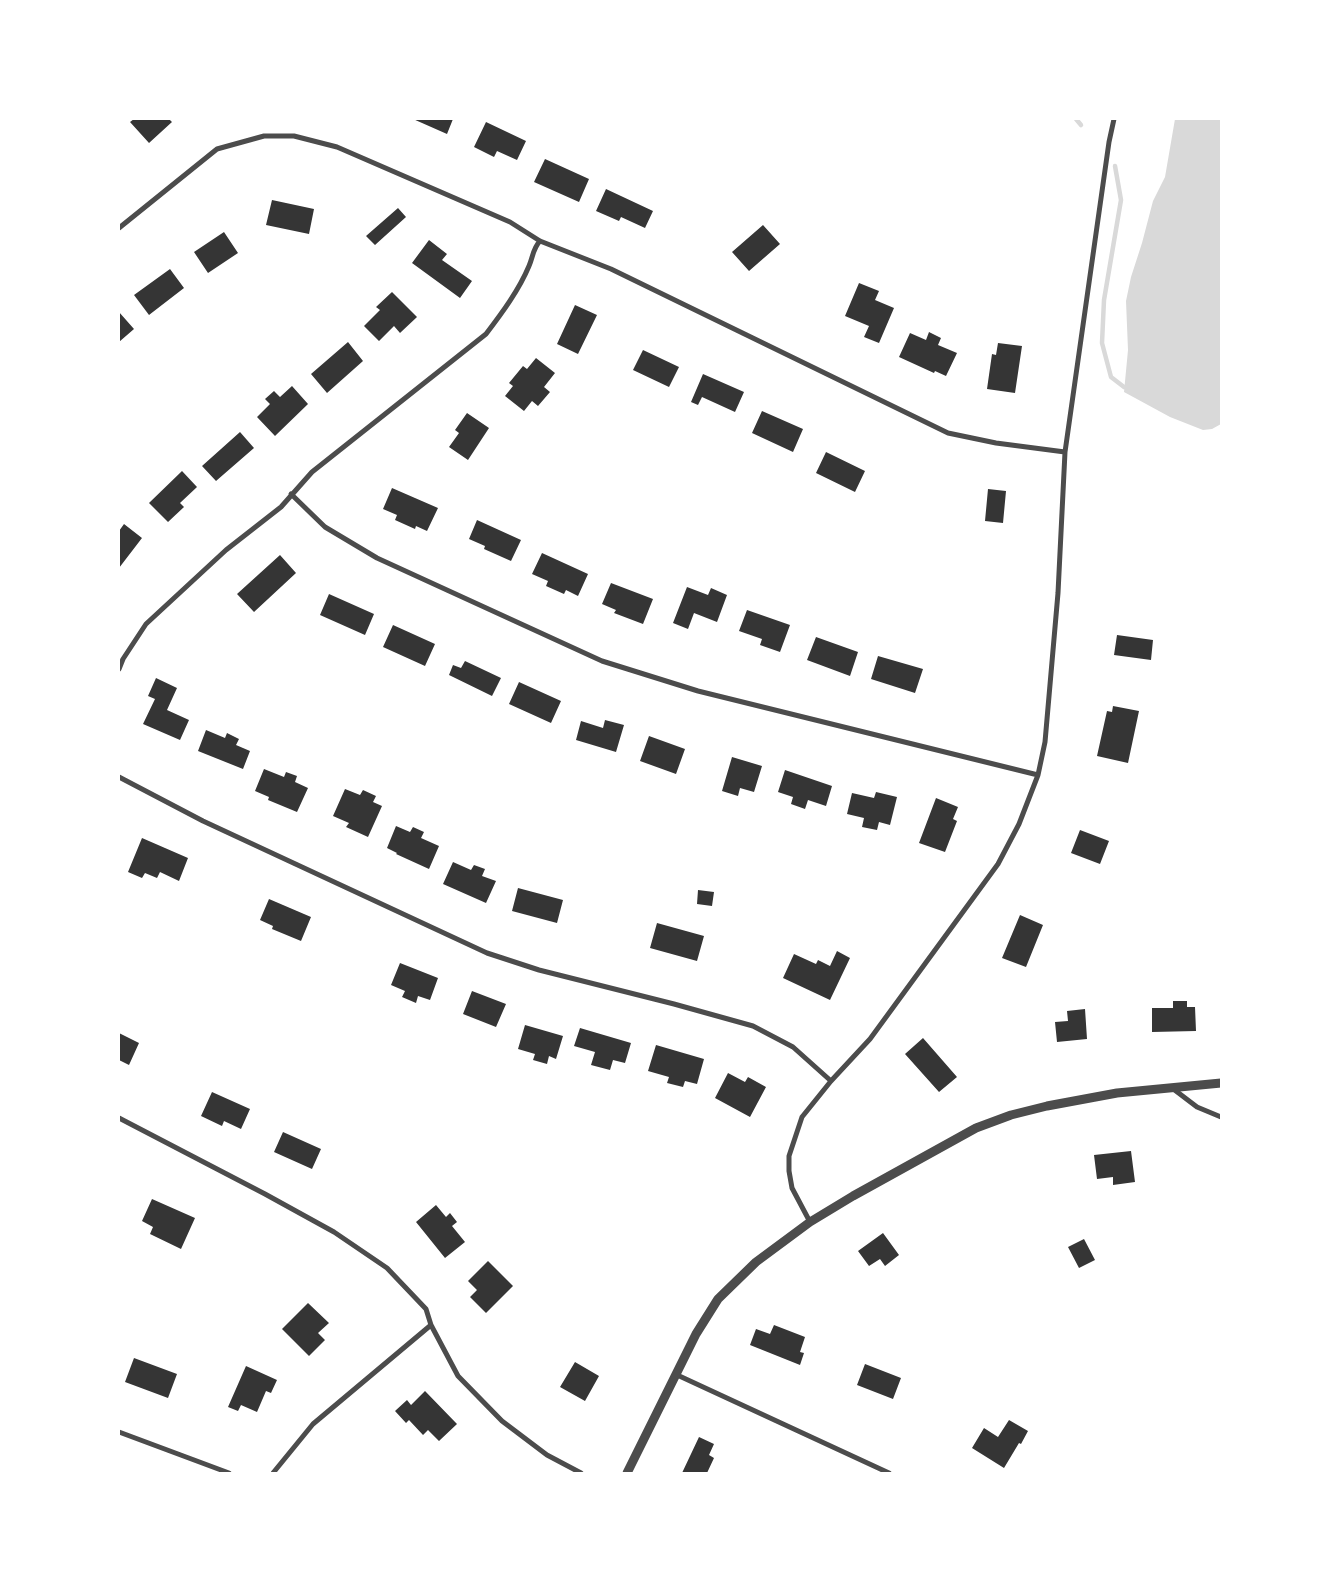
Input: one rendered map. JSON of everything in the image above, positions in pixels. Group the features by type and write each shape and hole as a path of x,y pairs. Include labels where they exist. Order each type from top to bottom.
{"street":[{"path":"810,1222 792,1188 788,1171 789,1156 802,1117 831,1081 870,1039 998,864 1019,824 1038,776 1044,742 1058,592 1065,452 1109,142 1114,119"},
{"path":"119,228 217,149 264,136 294,136 337,147 510,222 540,241 611,269 948,433 996,443 1065,452"},
{"path":"119,669 146,624 226,550 281,507 312,472 486,334 503,312 529,266 535,245 540,241"},
{"path":"291,494 325,527 377,558 602,660 698,691 1038,776"},
{"path":"119,777 203,821 487,953 539,970 753,1026 793,1047 831,1081"},
{"path":"627,1473 675,1374 696,1334 718,1299 756,1262 810,1222 853,1196 985,1125 1011,1116 1047,1106 1117,1093 1221,1083"},
{"path":"1172,1088 1197,1107 1221,1118"},
{"path":"119,1118 334,1232 386,1268 426,1309 431,1325 458,1376 502,1421 547,1455 581,1473"},
{"path":"273,1473 313,1424 431,1325"},
{"path":"675,1374 889,1473"},
{"path":"119,1432 229,1473"}],"shaded area":[{"path":"1175,119 1221,119 1221,424 1212,429 1203,430 1170,417 1124,392 1128,350 1126,301 1153,201 1165,177"}],"building":[{"path":"134,119 169,119 172,122 149,143 130,122"},
{"path":"413,119 453,119 447,134"},
{"path":"486,122 526,141 517,160 497,151 494,157 474,147"},
{"path":"545,159 589,179 579,202 534,182"},
{"path":"606,189 653,211 645,228 621,217 619,221 596,211"},
{"path":"272,200 314,209 309,234 266,225"},
{"path":"398,208 406,217 375,245 366,236"},
{"path":"763,225 780,244 749,271 732,252"},
{"path":"224,232 238,253 208,273 194,252"},
{"path":"429,240 447,254 442,260 472,281 460,298 412,263"},
{"path":"170,269 184,288 149,315 134,295"},
{"path":"859,283 879,291 875,300 894,308 879,343 864,337 869,326 845,316"},
{"path":"392,292 417,317 400,333 394,326 379,341 364,326 380,310 376,307"},
{"path":"575,305 597,315 578,354 557,344"},
{"path":"119,312 134,329 119,342"},
{"path":"929,332 941,338 938,345 957,353 946,376 935,371 934,373 899,357 910,333 926,340"},
{"path":"348,342 363,361 327,393 311,374"},
{"path":"998,343 1022,346 1015,393 987,389 992,354 996,355"},
{"path":"643,350 679,367 669,387 633,370"},
{"path":"536,358 555,373 544,387 550,392 538,406 532,401 524,411 505,396 513,386 509,383 523,366 527,369"},
{"path":"703,374 744,392 735,412 702,397 698,405 691,402"},
{"path":"292,386 308,404 275,436 257,417 270,404 265,399 274,391 280,397"},
{"path":"762,411 803,429 793,452 752,433"},
{"path":"467,413 489,428 468,460 449,447 459,433 455,430"},
{"path":"240,432 254,448 216,481 202,466"},
{"path":"826,452 865,471 855,492 816,473"},
{"path":"182,471 197,487 180,503 184,507 168,522 149,503"},
{"path":"392,488 438,508 427,531 416,526 415,529 395,520 397,515 383,509"},
{"path":"988,489 1006,491 1003,523 985,521"},
{"path":"477,520 521,540 511,561 484,549 485,546 469,539"},
{"path":"124,524 142,538 119,568 119,531"},
{"path":"542,553 588,574 578,596 566,590 564,594 546,586 548,581 532,574"},
{"path":"280,555 296,573 254,612 237,594"},
{"path":"611,583 653,599 643,624 614,613 616,610 602,604"},
{"path":"687,587 708,595 711,588 727,595 717,622 694,613 688,629 673,623"},
{"path":"329,594 374,614 365,635 320,615"},
{"path":"747,610 790,625 780,652 760,645 762,639 739,631"},
{"path":"393,625 435,644 425,666 383,647"},
{"path":"1117,635 1153,640 1151,660 1114,655"},
{"path":"816,637 858,652 850,676 807,660"},
{"path":"878,656 923,669 915,693 871,679"},
{"path":"465,661 501,678 492,696 449,675 453,665 461,668"},
{"path":"156,678 177,688 167,710 189,720 180,740 143,724 155,699 148,696"},
{"path":"519,682 561,701 551,723 509,704"},
{"path":"1113,706 1139,711 1128,763 1097,756 1107,711 1112,712"},
{"path":"605,720 624,725 616,752 576,740 581,721 603,728"},
{"path":"206,730 225,738 227,733 239,739 236,745 250,751 243,769 198,751"},
{"path":"649,736 685,749 676,774 640,761"},
{"path":"732,757 762,766 754,792 740,788 738,796 722,791"},
{"path":"264,769 284,777 286,772 297,776 295,782 308,788 297,812 268,800 269,797 255,791"},
{"path":"785,770 832,786 826,806 808,800 805,809 791,804 793,797 778,792"},
{"path":"345,789 360,795 363,790 376,796 373,802 382,806 368,837 346,827 349,823 333,816"},
{"path":"876,792 897,797 890,825 879,822 877,830 862,827 864,818 847,814 852,793 874,798"},
{"path":"936,798 958,807 953,819 957,821 945,852 919,843"},
{"path":"396,826 410,832 413,827 424,832 421,838 439,846 429,869 387,848"},
{"path":"1080,830 1109,841 1100,864 1071,853"},
{"path":"142,838 188,858 179,881 160,872 157,878 145,873 142,878 128,872"},
{"path":"453,862 471,870 474,865 485,869 482,876 496,881 486,903 443,884"},
{"path":"518,888 563,900 557,923 512,911"},
{"path":"698,890 714,892 712,906 697,904"},
{"path":"269,899 311,917 301,941 272,929 273,926 260,920"},
{"path":"1020,915 1043,925 1026,967 1002,958"},
{"path":"657,923 704,936 697,961 650,948"},
{"path":"837,951 850,958 830,1000 783,978 794,954 816,964 818,960 830,966"},
{"path":"400,963 438,978 430,1000 418,996 416,1003 402,997 405,991 391,985"},
{"path":"472,991 506,1004 496,1027 463,1014"},
{"path":"1173,1001 1187,1001 1187,1007 1195,1007 1196,1031 1152,1032 1152,1008 1173,1008"},
{"path":"1085,1009 1087,1039 1057,1042 1055,1022 1068,1021 1067,1011"},
{"path":"525,1025 563,1036 556,1059 549,1056 547,1064 533,1060 535,1054 518,1049"},
{"path":"580,1028 631,1043 625,1063 613,1060 610,1070 591,1065 595,1052 574,1046"},
{"path":"119,1033 139,1043 129,1065 119,1060"},
{"path":"923,1038 957,1077 939,1092 905,1054"},
{"path":"656,1045 704,1059 697,1084 685,1081 683,1087 667,1083 669,1077 648,1071"},
{"path":"728,1073 745,1082 748,1077 766,1087 750,1117 715,1098"},
{"path":"212,1092 250,1109 241,1129 224,1121 222,1126 201,1116"},
{"path":"283,1132 321,1149 312,1169 274,1152"},
{"path":"1131,1151 1135,1182 1113,1185 1113,1177 1097,1179 1094,1155"},
{"path":"152,1199 195,1218 181,1249 150,1234 153,1227 142,1221"},
{"path":"436,1205 446,1217 450,1213 457,1222 452,1226 465,1242 445,1258 416,1222"},
{"path":"883,1233 899,1255 885,1266 880,1259 869,1266 858,1251"},
{"path":"1084,1239 1095,1260 1079,1268 1068,1247"},
{"path":"488,1261 513,1286 486,1313 470,1297 477,1290 468,1281"},
{"path":"308,1303 329,1323 318,1333 325,1340 309,1356 282,1329"},
{"path":"774,1325 805,1337 800,1352 804,1353 800,1365 750,1345 756,1329 770,1334"},
{"path":"134,1358 177,1374 168,1398 125,1382"},
{"path":"575,1362 599,1376 585,1401 560,1387"},
{"path":"865,1364 901,1378 893,1399 857,1385"},
{"path":"246,1366 277,1380 271,1393 266,1391 257,1412 241,1405 238,1411 228,1407"},
{"path":"425,1391 457,1424 439,1441 428,1430 423,1435 409,1420 406,1423 395,1411 407,1400 411,1405"},
{"path":"1009,1420 1028,1431 1004,1468 972,1448 984,1428 998,1437"},
{"path":"699,1437 714,1444 709,1455 714,1458 707,1473 682,1473"}],"waterway":[{"path":"1076,119 1081,125"},
{"path":"1115,166 1121,200 1104,300 1102,343 1111,377 1124,387"}]}
